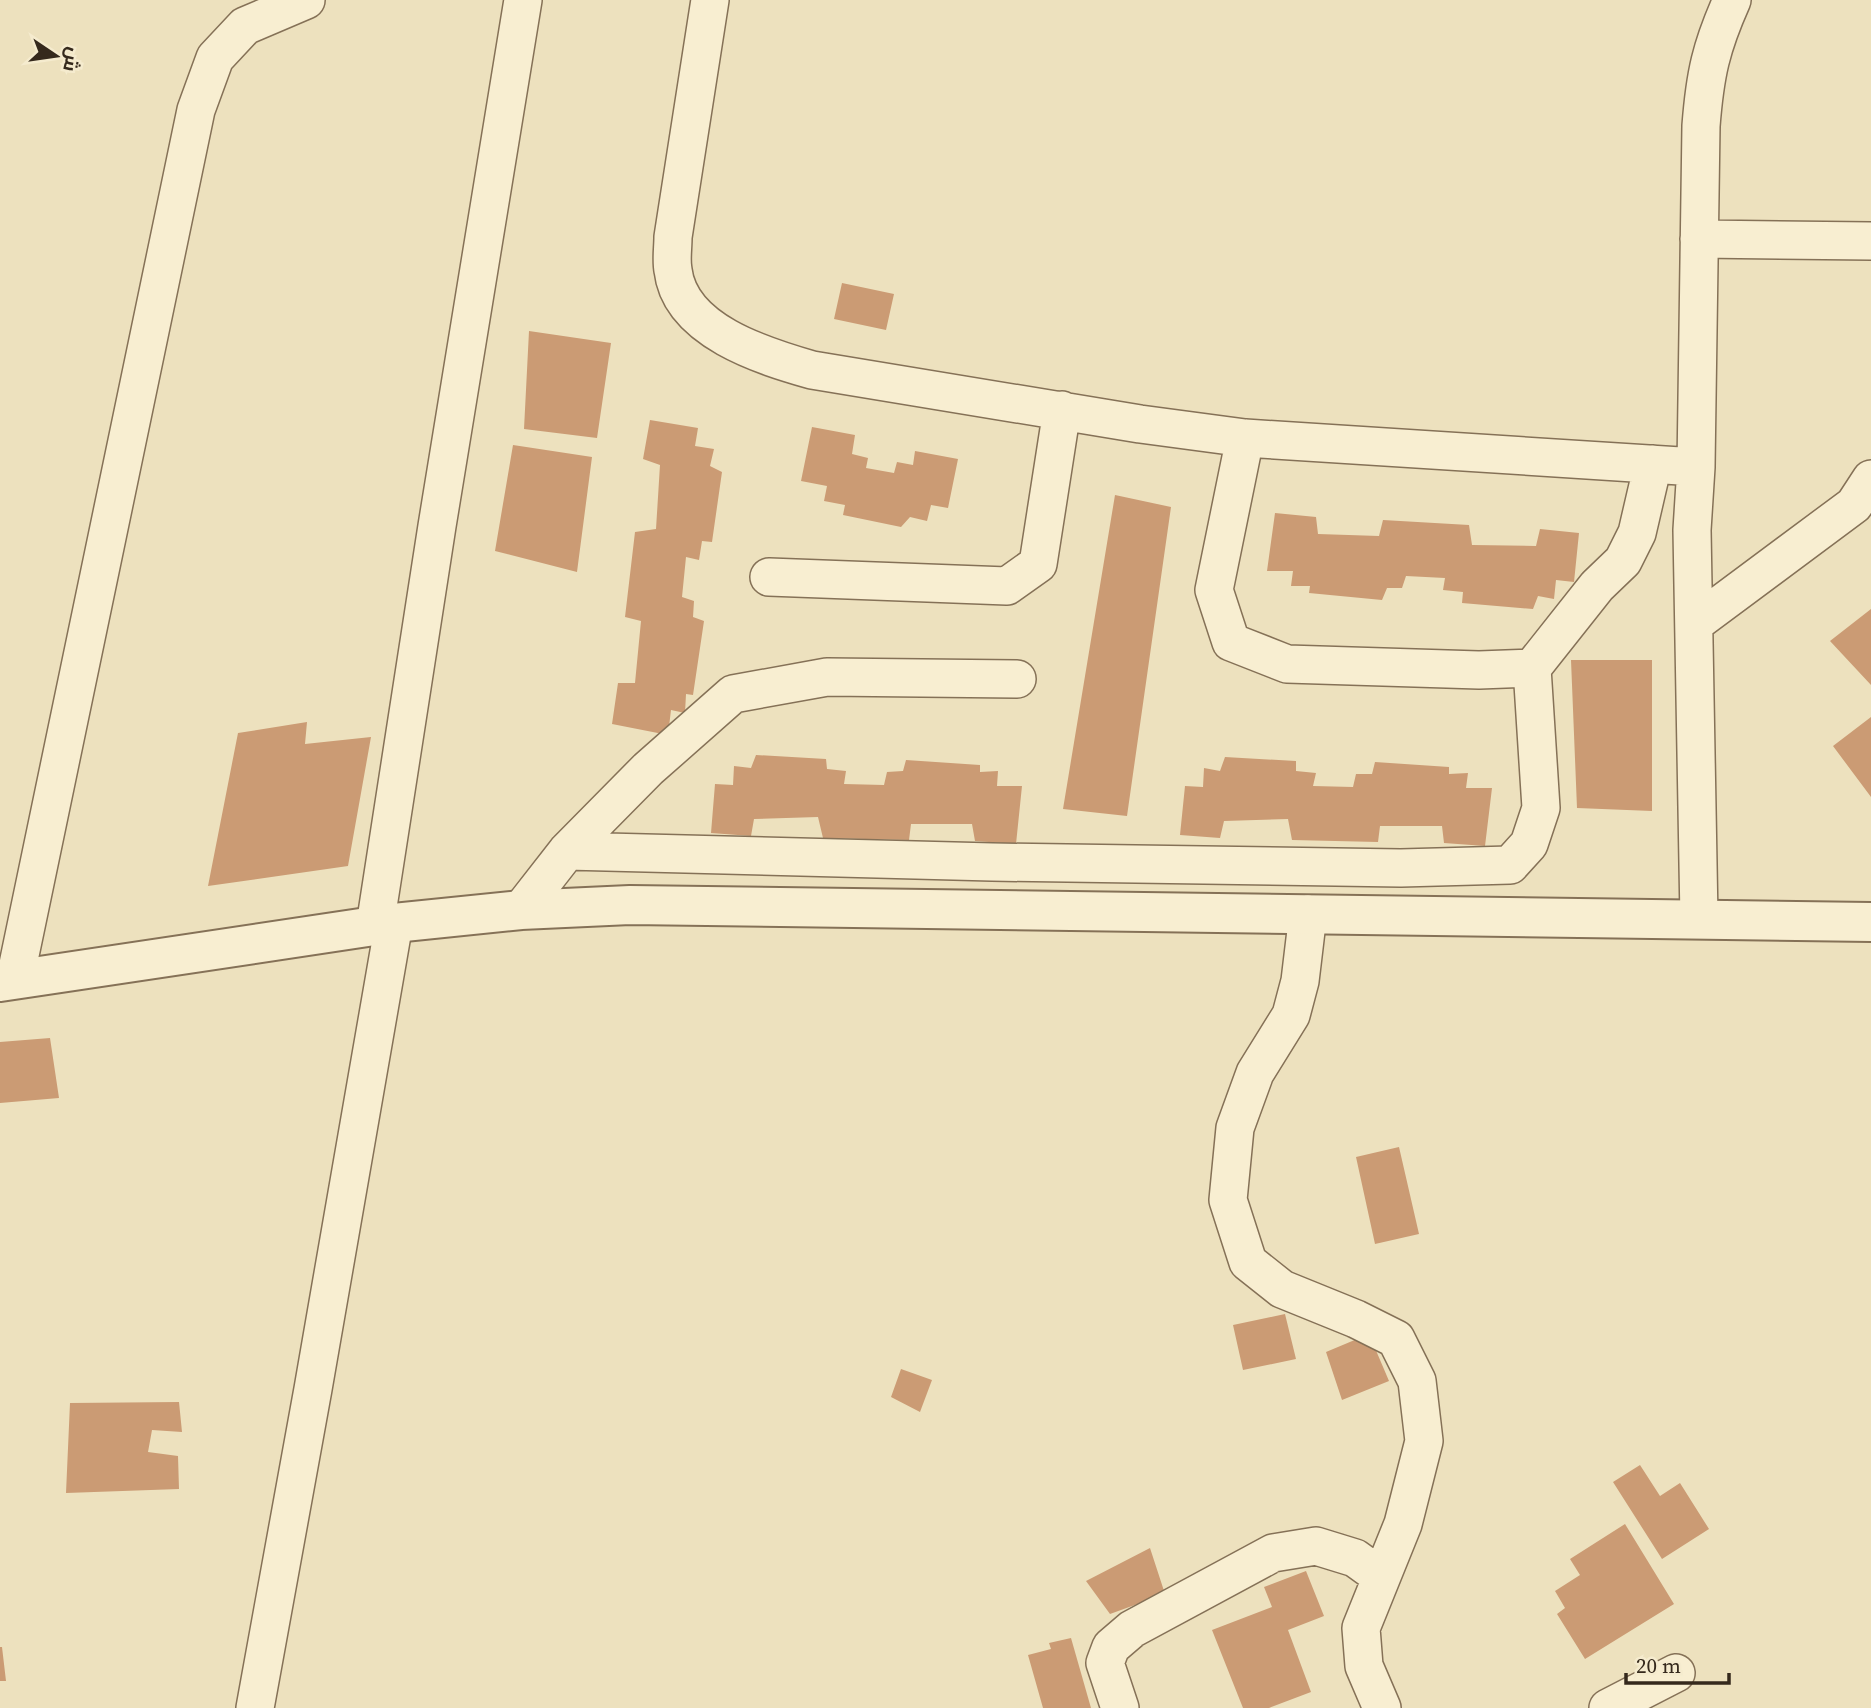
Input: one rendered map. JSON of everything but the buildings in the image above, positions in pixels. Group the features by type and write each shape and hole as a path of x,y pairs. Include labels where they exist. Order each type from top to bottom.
{"street":[{"path":"306,0 245,26 215,58 196,110 8,980 384,925 520,910 630,905 1871,922"},
{"path":"254,1708 313,1390 384,925 439,513 523,0"},
{"path":"710,0 673,237 673,271 680,294 694,314 744,347 812,370 1140,424 1245,438 1696,467"},
{"path":"1699,919 1692,530 1696,467 1701,125 1705,78 1715,38 1732,0"},
{"path":"1699,239 1871,241"},
{"path":"769,577 1007,586 1038,564 1062,410"},
{"path":"1245,438 1214,590 1231,642 1287,664 1479,670 1532,668"},
{"path":"566,851 992,862 1401,868 1510,866 1529,844 1541,808 1532,668 1597,586 1623,561 1637,533 1653,464"},
{"path":"1694,624 1854,505 1871,479"},
{"path":"520,910 566,851 648,769 733,694 827,677 1017,679"},
{"path":"989,910 992,862"},
{"path":"1308,914 1300,981 1291,1015 1255,1073 1235,1128 1228,1200 1248,1262 1282,1289 1356,1319 1396,1339 1417,1381 1423,1441 1403,1524 1361,1628 1364,1666 1382,1708"},
{"path":"1120,1708 1105,1663 1111,1647 1132,1629 1273,1553 1316,1546 1355,1558 1380,1576"},
{"path":"1608,1708 1676,1673"}]}
